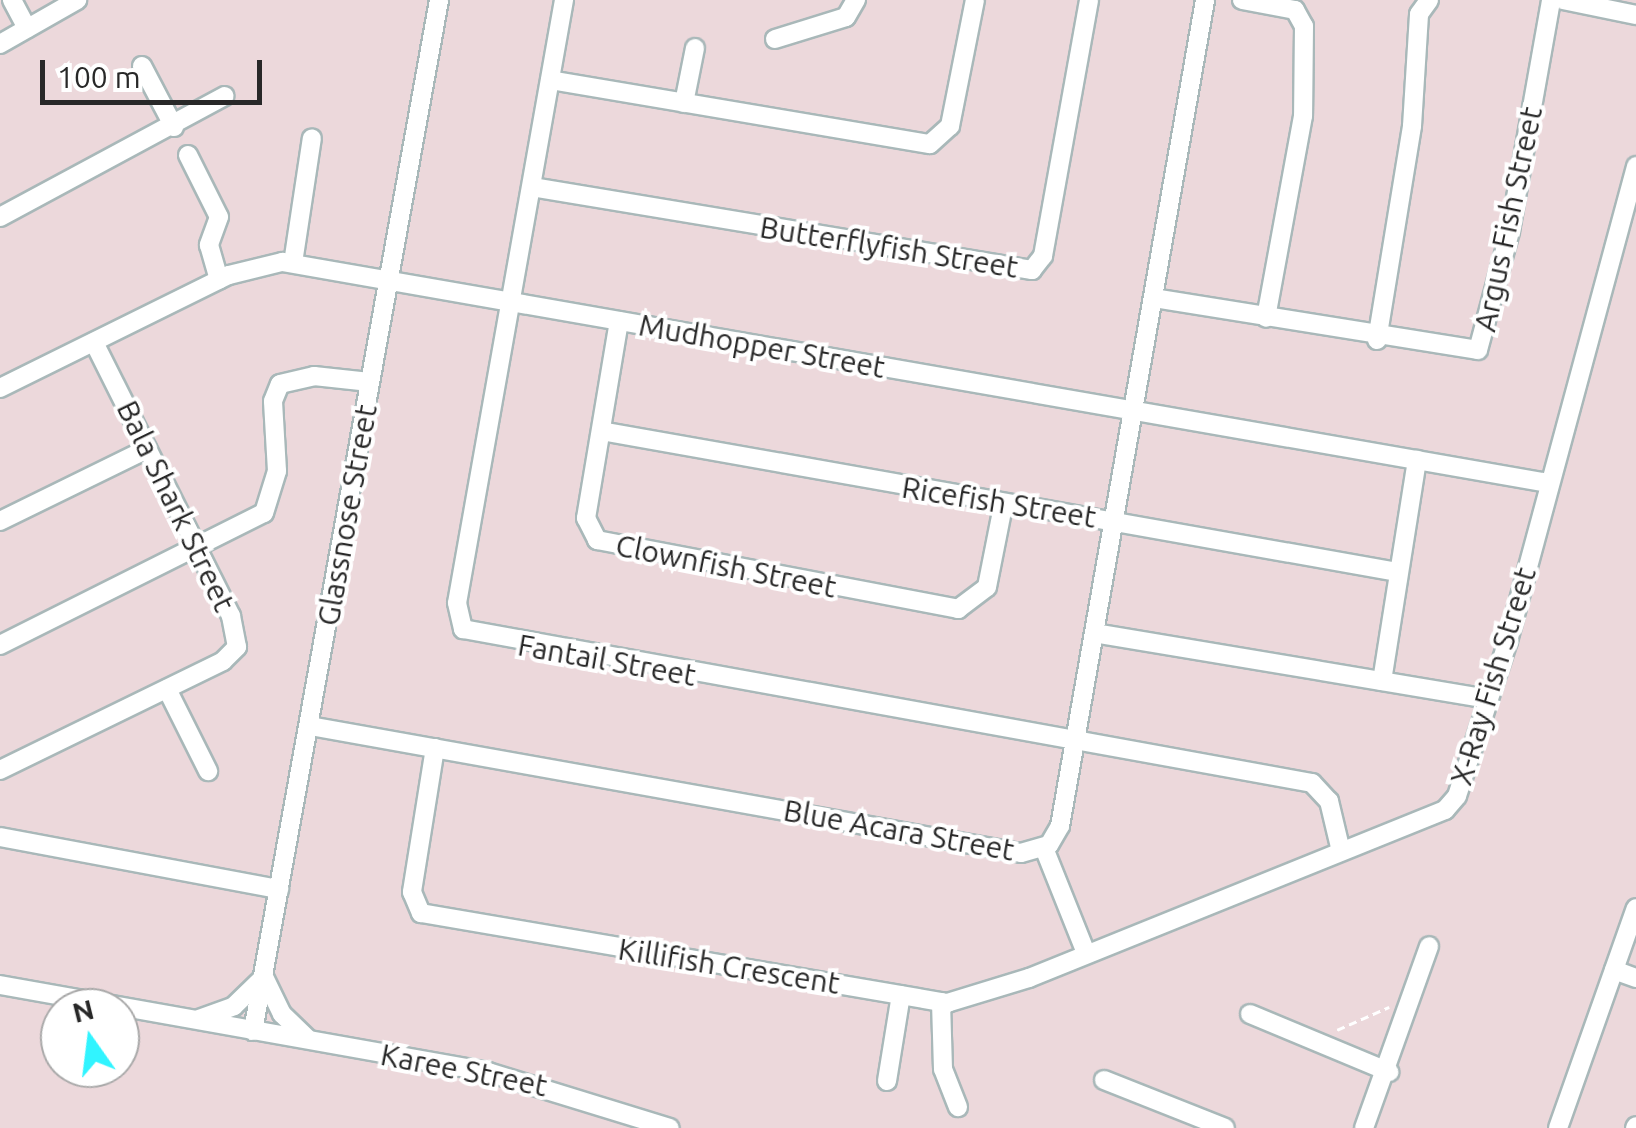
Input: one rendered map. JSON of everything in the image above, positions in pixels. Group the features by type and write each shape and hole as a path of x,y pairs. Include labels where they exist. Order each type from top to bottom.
{"street":[{"path":"12,0 27,28"},
{"path":"0,44 78,0"},
{"name":"Glassnose Street","path":"254,1031 439,0"},
{"name":"Fantail Street","path":"564,0 457,604 467,633 1317,785 1340,847"},
{"path":"775,38 846,17 856,0"},
{"path":"550,80 937,142 950,126 975,0"},
{"name":"Butterflyfish Street","path":"532,188 1032,270 1043,256 1090,0"},
{"name":"Blue Acara Street","path":"310,726 1005,850 1044,848 1058,832 1205,0"},
{"path":"1242,0 1295,10 1304,26 1303,116 1266,318"},
{"path":"1377,340 1412,126 1419,14 1429,0"},
{"name":"Argus Fish Street","path":"1154,298 1377,340 1471,352 1483,344 1551,0"},
{"path":"1562,0 1636,15"},
{"path":"684,103 695,48"},
{"path":"142,66 174,127"},
{"path":"0,217 174,127 225,96"},
{"path":"293,263 312,138"},
{"path":"188,155 220,216 209,245 219,280"},
{"name":"X-Ray Fish Street","path":"1086,953 1340,847 1452,805 1487,700 1636,166"},
{"name":"Mudhopper Street","path":"0,388 219,280 262,264 293,263 1548,484"},
{"name":"Clownfish Street","path":"619,321 589,531 611,545 964,609 987,586 1003,506"},
{"name":"Bala Shark Street","path":"0,770 167,689 237,647 237,630 94,342"},
{"path":"0,645 198,548 269,506 280,384 314,376 370,382"},
{"name":"Ricefish Street","path":"601,431 1003,506 1114,521 1397,572"},
{"path":"0,521 147,449"},
{"path":"1382,681 1417,460"},
{"path":"1094,633 1487,700"},
{"path":"167,689 208,771"},
{"name":"Killifish Crescent","path":"435,748 412,898 421,913 942,1002 1086,953"},
{"path":"0,837 279,889"},
{"path":"1044,848 1086,953"},
{"path":"1558,1128 1636,908"},
{"path":"1364,1128 1389,1072 1428,946"},
{"path":"1614,970 1636,978"},
{"path":"195,1020 234,1006 264,977 282,1014 308,1040"},
{"name":"Karee Street","path":"0,984 546,1085 670,1128"},
{"path":"886,1081 900,996"},
{"path":"942,1002 943,1068 958,1107"},
{"path":"1250,1014 1389,1072"},
{"path":"1104,1080 1224,1128"}],"path":[{"path":"1313,1041 1414,996"}]}
